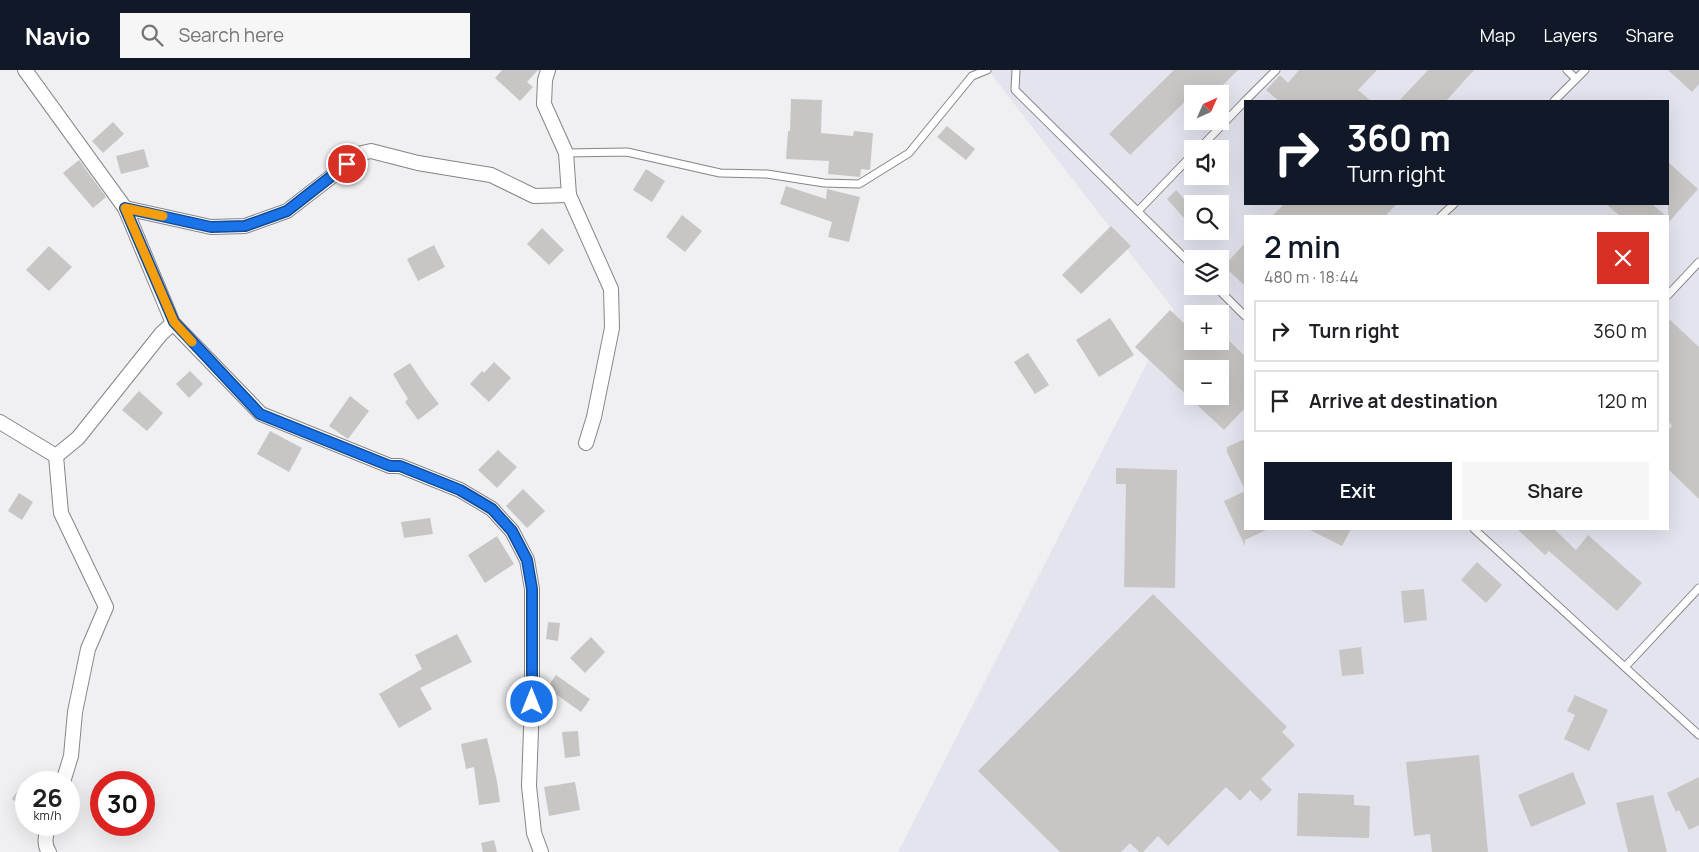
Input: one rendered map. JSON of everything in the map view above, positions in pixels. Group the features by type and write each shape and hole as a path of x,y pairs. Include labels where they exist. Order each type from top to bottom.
{"street":[{"path":"25,70 125,208 174,322 260,414 390,466 400,466 460,490 492,509 512,531 527,560 532,589 532,702 529,786 534,833 541,852"},
{"path":"548,70 545,80 544,104 566,153 569,195 611,289 612,328 594,417 586,442"},
{"path":"125,208 211,227 245,226 287,211 362,153 371,151 418,163 491,175 534,196 569,195"},
{"path":"56,456 78,438 161,334 174,322"},
{"path":"0,422 56,456"},
{"path":"56,456 61,513 106,607 88,649 75,712 71,756 66,771"},
{"path":"46,836 49,852"}],"lane":[{"path":"566,153 627,152 720,173 767,174 824,183 859,184 910,153 972,76 986,70"},
{"path":"1016,70 1015,90 1184,256"},
{"path":"1246,100 1276,70"},
{"path":"1567,70 1576,79"},
{"path":"1555,100 1585,70"},
{"path":"1208,140 1244,102"},
{"path":"1138,211 1184,163"},
{"path":"1442,215 1453,205"},
{"path":"1669,294 1699,262"},
{"path":"1224,295 1244,315"},
{"path":"1475,530 1699,735"},
{"path":"1624,667 1699,588"}],"shaded area":[{"path":"988,70 1699,70 1699,852 898,852 1174,310"}],"building":[{"path":"502,70 538,70 527,82 533,87 520,101 495,78"},
{"path":"1174,70 1238,70 1223,85 1184,85 1184,102 1130,155 1109,134"},
{"path":"1299,70 1377,70 1358,90 1370,100 1278,100 1266,90 1280,75 1288,83"},
{"path":"1428,70 1474,70 1447,100 1400,100"},
{"path":"1668,70 1699,70 1699,84 1692,92"},
{"path":"791,99 822,100 821,133 853,136 854,131 873,133 870,170 861,169 860,177 828,174 829,161 786,159 788,131 790,131"},
{"path":"113,122 124,134 103,153 92,141"},
{"path":"947,126 975,149 966,160 937,137"},
{"path":"144,149 149,167 121,174 116,156"},
{"path":"79,160 106,197 93,208 63,173"},
{"path":"1669,163 1698,189 1669,222"},
{"path":"646,169 665,181 652,202 633,190"},
{"path":"786,186 826,199 827,189 860,197 849,242 828,237 832,222 780,204"},
{"path":"1176,190 1184,199 1184,218 1167,199"},
{"path":"1283,205 1396,205 1386,215 1273,215"},
{"path":"1607,205 1653,205 1665,215 1619,215"},
{"path":"682,215 702,231 685,252 666,237"},
{"path":"1111,226 1131,246 1081,294 1062,275"},
{"path":"542,228 564,250 549,265 527,244"},
{"path":"1244,244 1244,285 1229,271 1229,261"},
{"path":"434,245 445,267 418,281 407,259"},
{"path":"49,246 72,267 49,291 26,270"},
{"path":"1170,310 1184,323 1184,350 1229,350 1229,341 1244,355 1244,409 1224,430 1197,405 1229,405 1229,360 1184,360 1184,393 1135,347"},
{"path":"1110,318 1134,355 1099,377 1076,340"},
{"path":"1669,319 1699,347 1699,499 1669,470 1669,429 1672,426 1669,422"},
{"path":"1028,353 1049,385 1035,394 1014,362"},
{"path":"494,362 511,378 489,402 470,384"},
{"path":"410,363 439,404 418,420 405,402 408,399 393,374"},
{"path":"190,371 203,384 189,398 176,384"},
{"path":"139,391 163,413 147,431 122,410"},
{"path":"350,396 369,411 348,439 329,426"},
{"path":"270,431 302,448 289,472 257,454"},
{"path":"1244,439 1244,488 1227,452 1227,447"},
{"path":"498,450 517,467 497,488 478,470"},
{"path":"1116,468 1177,470 1175,588 1124,587 1126,484 1116,484"},
{"path":"523,489 545,511 527,528 506,506"},
{"path":"1244,491 1244,530 1266,530 1245,540 1245,546 1224,501"},
{"path":"19,493 33,502 22,520 8,511"},
{"path":"430,518 433,534 404,538 401,522"},
{"path":"1310,530 1350,530 1342,546"},
{"path":"1518,530 1555,530 1576,550 1588,535 1642,583 1617,611 1549,551 1545,555"},
{"path":"497,536 514,564 485,583 468,555"},
{"path":"1477,562 1502,585 1486,603 1461,580"},
{"path":"1424,589 1427,620 1404,623 1401,591"},
{"path":"1153,594 1287,727 1282,732 1295,745 1261,779 1272,790 1261,801 1250,790 1240,801 1226,787 1168,846 1158,836 1143,852 1139,852 1130,843 1121,852 1060,852 978,771"},
{"path":"548,622 560,623 558,641 546,639"},
{"path":"457,634 472,662 420,688 432,709 399,728 379,694 422,669 415,655"},
{"path":"591,637 605,652 585,673 570,658"},
{"path":"1361,647 1364,674 1342,676 1339,650"},
{"path":"556,675 590,699 581,712 547,688"},
{"path":"1575,695 1608,710 1589,751 1564,739 1575,715 1567,711"},
{"path":"578,731 580,756 565,758 562,732"},
{"path":"487,738 500,802 479,805 474,767 466,769 461,744"},
{"path":"1479,755 1488,852 1432,852 1430,834 1414,836 1406,762"},
{"path":"1573,772 1586,804 1531,827 1518,795"},
{"path":"1699,777 1699,825 1689,830 1679,810 1676,812 1667,793"},
{"path":"575,782 580,810 549,816 544,787"},
{"path":"1298,793 1354,795 1354,805 1370,806 1369,838 1297,836"},
{"path":"1653,795 1667,852 1628,852 1616,803"},
{"path":"494,840 497,852 483,852 481,843"}],"slow traffic":[{"path":"163,216 125,208 174,322 192,342"}],"route":[{"path":"347,164 287,211 245,226 211,227 125,208 174,322 260,414 390,466 400,466 460,490 492,509 512,531 527,560 532,589 532,702"}]}
